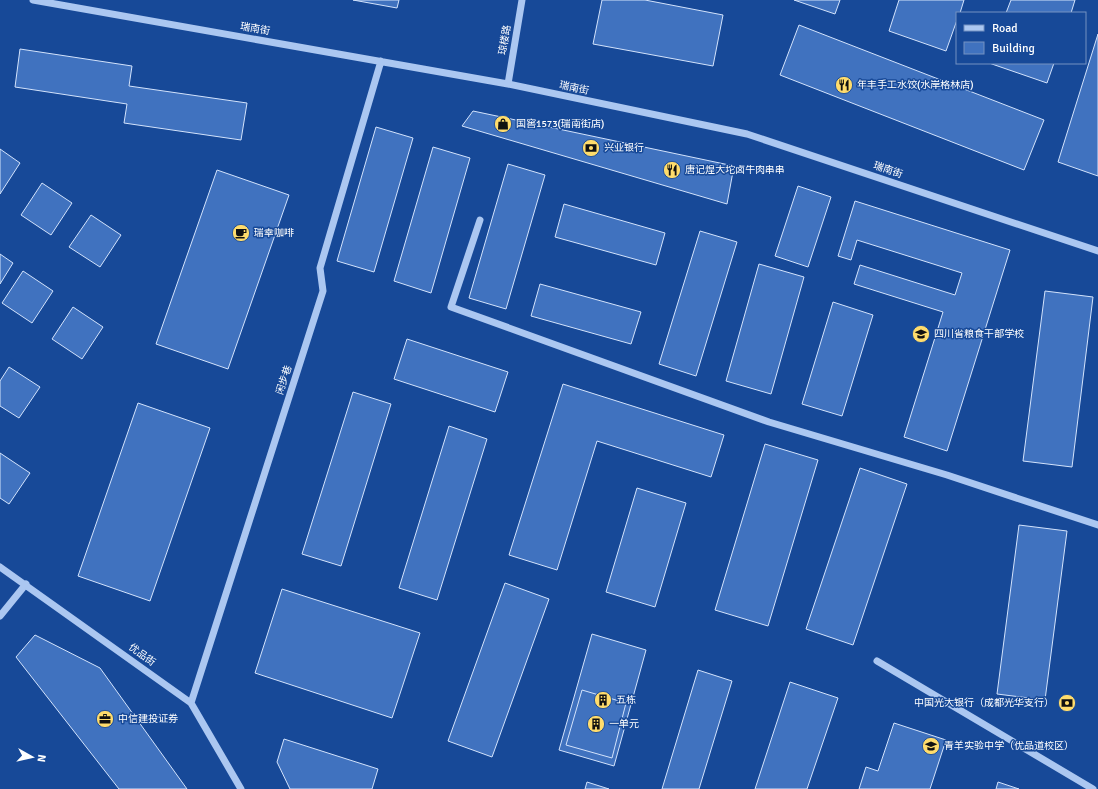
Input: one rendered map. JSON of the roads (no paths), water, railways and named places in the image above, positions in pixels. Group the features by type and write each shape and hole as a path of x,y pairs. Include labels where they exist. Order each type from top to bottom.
{"street":[{"name":"瑞南街","path":"33,0 508,84 747,134 1098,251"},
{"name":"琼楼路","path":"508,84 522,0"},
{"name":"闲步巷","path":"191,703 323,292 320,268 381,61"},
{"path":"480,220 451,307 769,422 947,475 1098,525"},
{"name":"优品街","path":"0,567 26,584 191,703 241,789"},
{"path":"0,616 26,584"},
{"path":"877,661 1093,789"}],"place":[{"name":"年丰手工水饺(水岸格林店)","path":"844,85"},
{"name":"国窖1573(瑞南街店)","path":"503,124"},
{"name":"兴业银行","path":"591,148"},
{"name":"唐记煌大坨卤牛肉串串","path":"672,170"},
{"name":"瑞幸咖啡","path":"241,233"},
{"name":"四川省粮食干部学校","path":"921,334"},
{"name":"五栋","path":"603,700"},
{"name":"中国光大银行（成都光华支行）","path":"1067,703"},
{"name":"中信建投证券","path":"105,719"},
{"name":"一单元","path":"596,724"},
{"name":"青羊实验中学（优品道校区）","path":"931,746"}]}
